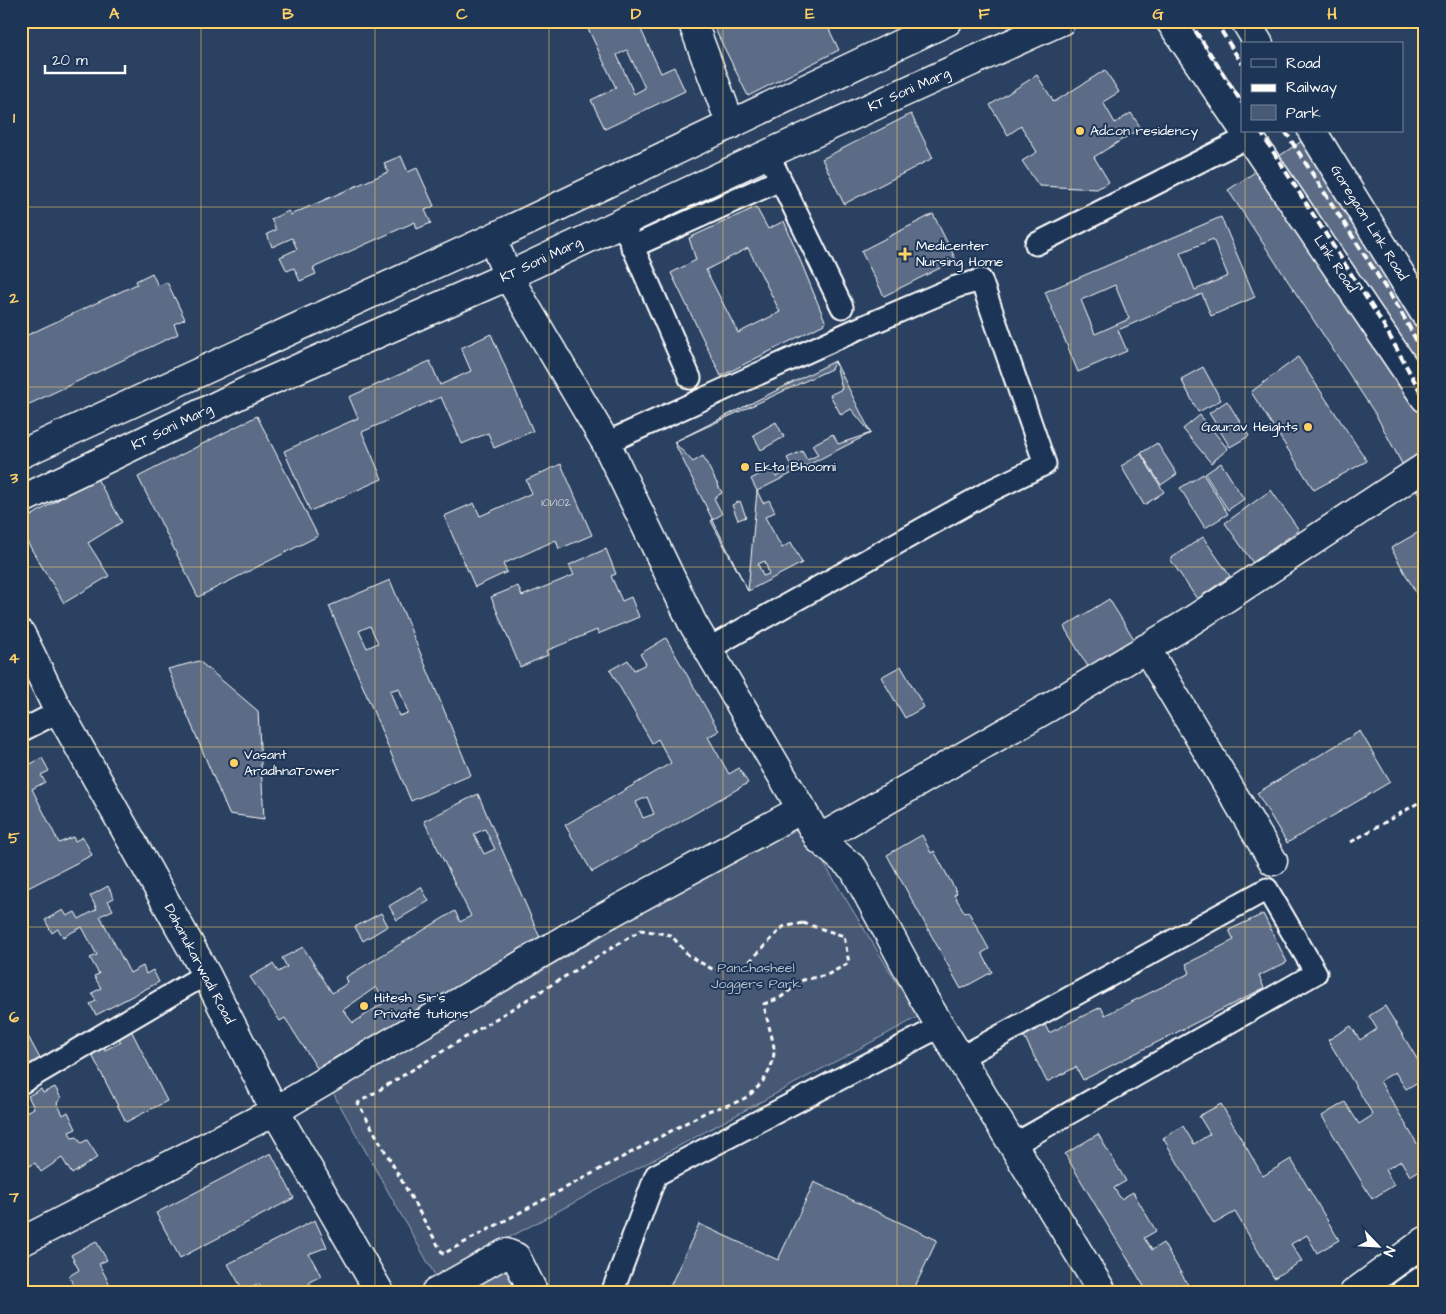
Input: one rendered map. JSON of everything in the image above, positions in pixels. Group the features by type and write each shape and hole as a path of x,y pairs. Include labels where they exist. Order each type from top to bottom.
{"street":[{"path":"692,21 730,125"},
{"path":"21,454 492,238 948,21"},
{"name":"KT Soni Marg","path":"21,500 247,391 508,276 768,154 1061,21"},
{"name":"Link Road","path":"1170,21 1241,126"},
{"path":"1245,21 1258,42"},
{"path":"1036,244 1245,132"},
{"name":"Link Road","path":"1245,132 1425,398"},
{"name":"Goregaon Link Road","path":"1313,132 1425,314"},
{"path":"768,154 842,307"},
{"path":"632,247 780,180"},
{"path":"622,222 690,378"},
{"path":"492,238 508,276 606,443 687,613 819,839 854,869 941,1026 1103,1293"},
{"path":"606,443 853,330 956,287 982,280 1045,464 992,490 708,649"},
{"path":"819,839 1052,706 1146,648 1425,467"},
{"name":"Dahanukarwadi Road","path":"21,634 58,712 206,974 275,1110 380,1293"},
{"path":"1146,648 1273,861"},
{"path":"21,731 58,712"},
{"path":"21,1242 275,1110 589,925 802,809"},
{"path":"960,1058 1267,889 1316,973 1013,1145"},
{"path":"21,1083 206,974"},
{"path":"612,1293 656,1175 941,1026"},
{"path":"1354,1293 1425,1241"},
{"path":"436,1293 506,1253 516,1257 534,1293"},
{"path":"1405,1293 1425,1279"}],"path":[{"path":"1351,842 1425,798"},
{"path":"803,923 844,936 849,963 827,975 803,980 780,998 764,1004 774,1043 773,1063 763,1082 745,1098 708,1111 443,1254 358,1103 642,930 671,935 689,956 714,970 744,967 782,927 803,923"}],"green space":[{"name":"Panchasheel Joggers Park","path":"798,821 918,1017 436,1277 333,1093"}],"building":[{"path":"637,21 661,73 674,67 685,91 605,129 591,100 616,88 585,22","holes":["627,50 645,88 634,94 617,55"]},
{"path":"711,21 739,21 743,29 758,21 825,21 839,50 748,96"},
{"name":"Adcon residency","path":"1105,70 1119,92 1103,102 1115,123 1131,113 1141,128 1094,157 1109,182 1097,189 1039,186 1022,161 1037,152 1021,126 1008,135 990,105 1037,75 1054,102"},
{"path":"911,114 933,158 844,204 822,159"},
{"path":"1318,132 1425,288 1425,507 1376,415 1228,190"},
{"path":"401,156 408,172 417,168 434,206 425,210 431,223 417,229 415,222 313,268 316,274 300,281 294,268 287,271 280,257 297,249 292,238 272,247 267,234 276,230 271,219 289,211 290,215 388,172 384,163"},
{"path":"756,207 768,229 784,221 826,323 721,376 671,273 696,260 689,238","holes":["748,248 780,312 738,333 706,270"]},
{"path":"933,214 956,260 884,296 861,251"},
{"path":"1221,217 1255,297 1211,316 1202,294 1118,330 1127,351 1078,372 1045,292","holes":["1213,239 1228,276 1195,290 1180,253","1115,285 1129,319 1095,334 1081,300"]},
{"path":"152,273 158,286 167,282 185,319 174,324 178,334 21,408 21,338 137,284 136,281"},
{"path":"491,334 533,431 494,448 488,433 462,444 441,397 362,432 382,479 310,511 284,451 358,418 349,397 430,361 440,385 471,371 461,348"},
{"name":"Gaurav Heights","path":"1298,357 1367,461 1314,490 1251,392"},
{"name":"Ekta Bhoomi","path":"835,361 842,389 830,395 841,415 851,409 871,433 838,444 833,434 812,445 818,455 807,460 802,451 787,458 792,468 776,477 771,468 751,479 763,503 769,500 775,512 765,517 782,548 791,542 802,563 748,591 711,521 722,514 714,498 722,493 703,456 693,462 674,442 831,369","holes":["776,422 784,437 761,450 753,435","740,501 746,517 738,520 732,505","765,561 769,574 763,576 758,564"]},
{"name":"Ekta Bhoomi","path":"835,361 871,433 757,491 748,591 674,442"},
{"path":"1203,367 1221,400 1198,412 1181,379"},
{"path":"1227,401 1249,436 1230,447 1209,413"},
{"path":"1200,415 1228,449 1211,463 1183,429"},
{"path":"257,416 318,536 198,597 138,477"},
{"path":"1157,443 1177,474 1161,485 1141,453"},
{"path":"1141,454 1164,492 1144,505 1121,466"},
{"path":"1221,463 1244,499 1228,510 1205,474"},
{"path":"561,464 592,535 559,549 556,540 503,564 507,572 475,587 444,516 474,503 480,516 532,493 526,480"},
{"path":"1203,474 1228,514 1205,528 1180,488"},
{"path":"96,477 122,522 88,543 109,576 64,603 21,532 21,522"},
{"path":"1271,490 1299,530 1253,563 1225,523"},
{"path":"1425,530 1425,609 1391,548"},
{"path":"1203,537 1230,576 1197,599 1170,559"},
{"path":"606,549 616,574 611,576 622,601 631,597 639,617 598,634 597,630 546,651 548,655 520,667 491,597 518,586 522,596 574,575 569,565"},
{"path":"390,580 471,775 411,801 329,606","holes":["370,626 378,643 367,648 359,631","399,688 408,713 399,716 390,691"]},
{"path":"1109,599 1139,647 1093,675 1064,627"},
{"path":"666,638 719,731 708,737 729,774 739,768 748,783 592,872 565,825 671,763 658,739 652,743 610,670 628,660 634,670 646,664 640,654","holes":["647,797 654,814 643,818 636,802"]},
{"name":"Vasant AradhnaTower","path":"199,661 258,711 264,819 229,814 168,669"},
{"path":"901,666 924,707 905,718 881,677"},
{"path":"1360,731 1390,782 1287,843 1257,793"},
{"path":"42,758 49,771 41,775 45,782 32,789 59,843 73,837 75,841 83,837 92,855 26,889 21,878 23,869 21,859 26,857 21,848 21,769"},
{"path":"478,794 541,940 317,1068 285,1018 280,1021 250,977 273,964 278,972 287,967 282,958 303,947 332,993 348,983 346,977 455,911 460,922 471,916 424,821","holes":["485,829 495,849 484,854 474,834"]},
{"path":"922,835 931,853 934,851 957,893 954,895 965,913 968,911 989,949 982,953 992,972 961,989 887,855"},
{"path":"108,886 114,898 108,901 113,910 100,916 130,973 143,966 146,974 153,970 159,982 96,1015 90,1004 96,1001 92,993 101,988 94,976 99,974 90,958 97,955 82,927 63,937 58,929 52,933 45,920 63,910 67,916 75,912 79,919 97,909 90,896"},
{"path":"421,887 429,901 397,920 389,906"},
{"path":"381,913 388,926 363,941 355,927"},
{"path":"1263,914 1287,962 1259,976 1264,988 1083,1080 1076,1067 1047,1082 1022,1032 1043,1021 1049,1033 1101,1007 1105,1015 1190,973 1186,964 1234,940 1229,930"},
{"name":"Hitesh Sir's Private tutions","path":"376,987 385,1002 353,1023 343,1010"},
{"path":"1385,1006 1425,1072 1425,1078 1406,1089 1395,1072 1380,1081 1425,1157 1425,1167 1410,1176 1401,1161 1385,1170 1394,1185 1372,1199 1322,1116 1345,1102 1359,1124 1373,1115 1328,1040 1351,1026 1360,1040 1377,1029 1369,1016"},
{"path":"21,1023 45,1068 21,1081"},
{"path":"131,1030 167,1101 126,1122 89,1049 101,1043 105,1050 121,1042 118,1037"},
{"path":"55,1087 61,1098 57,1103 63,1115 68,1112 76,1129 69,1132 72,1138 77,1137 81,1143 87,1140 98,1157 72,1174 62,1158 41,1172 35,1163 21,1171 21,1114 34,1108 28,1096 41,1089 43,1093"},
{"path":"1221,1104 1263,1176 1291,1159 1339,1240 1317,1253 1307,1235 1291,1244 1302,1261 1274,1278 1235,1212 1214,1224 1163,1138 1183,1126 1194,1144 1210,1134 1199,1116"},
{"path":"1098,1134 1126,1181 1114,1188 1121,1199 1133,1192 1156,1231 1144,1238 1152,1250 1163,1243 1193,1293 1148,1293 1065,1154"},
{"path":"271,1153 294,1198 180,1258 156,1213"},
{"path":"814,1182 937,1240 912,1293 813,1293 799,1286 796,1293 667,1293 699,1224 778,1260"},
{"path":"315,1220 327,1247 309,1254 321,1276 309,1282 315,1293 264,1293 259,1284 244,1292 228,1264"},
{"path":"96,1241 107,1260 99,1264 114,1293 64,1293 75,1287 69,1276 79,1270 71,1255"},
{"path":"504,1260 522,1293 466,1293 459,1281"}],"railway":[{"path":"1189,21 1241,101"},
{"path":"1215,21 1241,62"},
{"path":"1261,132 1383,324 1425,400"},
{"path":"1286,132 1401,312 1425,356"}],"place":[{"name":"Adcon residency","path":"1080,131"},
{"name":"Medicenter Nursing Home","path":"905,254"},
{"name":"Gaurav Heights","path":"1308,427"},
{"name":"Ekta Bhoomi","path":"745,467"},
{"name":"Vasant AradhnaTower","path":"234,763"},
{"name":"Hitesh Sir's Private tutions","path":"364,1006"}]}
